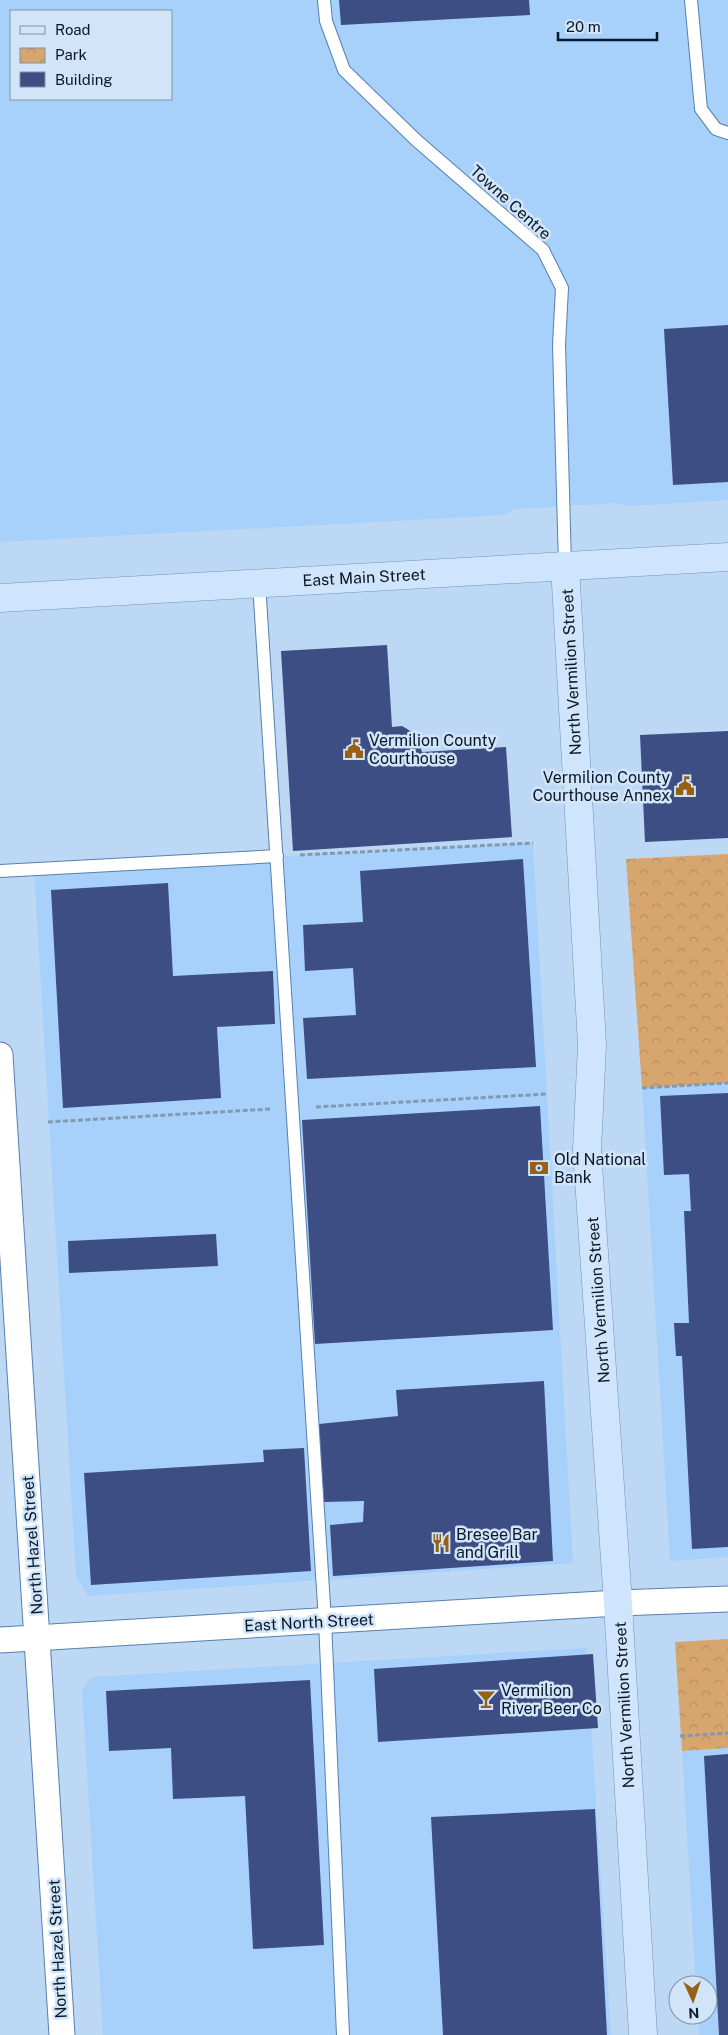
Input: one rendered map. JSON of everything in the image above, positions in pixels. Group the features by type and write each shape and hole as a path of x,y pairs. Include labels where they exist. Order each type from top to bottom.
{"main road":[{"name":"East Main Street","path":"0,598 728,557"},
{"name":"North Vermilion Street","path":"565,566 592,1045 587,1150 618,1603 643,2035"}],"street":[{"name":"North Hazel Street","path":"0,1055 2,1125 38,1638 62,2035"},
{"name":"East North Street","path":"0,1640 728,1598"}],"lane":[{"name":"Towne Centre","path":"324,0 326,21 344,70 416,140 543,250 562,288 559,345 565,566"},
{"path":"691,0 701,109 716,129 728,133"},
{"path":"259,584 325,1621 343,2035"},
{"path":"0,871 277,856"}],"path":[{"path":"277,856 533,843"},
{"path":"642,1088 728,1083"},
{"path":"680,1736 728,1733"}],"shaded area":[{"path":"0,0 728,0 728,500 631,506 616,503 514,509 505,515 0,542"},
{"path":"533,843 573,1563 88,1596 76,1577 34,869"},
{"path":"728,1083 728,1557 670,1561 642,1088"},
{"path":"586,1648 611,2035 103,2035 82,1690 92,1677"},
{"path":"728,1748 728,2035 699,2035 698,2025 718,2025 718,1975 695,1975 682,1751"}],"green space":[{"path":"728,854 728,1083 642,1088 626,859"},
{"path":"728,1639 728,1748 682,1751 675,1642"}],"building":[{"path":"339,0 529,0 530,15 341,25"},
{"path":"728,325 728,482 673,485 664,329"},
{"name":"Vermilion County Courthouse","path":"387,645 392,727 402,726 417,735 422,752 506,747 512,837 293,851 281,651"},
{"name":"Vermilion County Courthouse Annex","path":"728,731 728,838 645,842 640,735"},
{"path":"523,859 536,1067 307,1079 303,1018 356,1015 353,968 305,971 303,925 363,922 360,871"},
{"path":"168,883 173,976 273,971 275,1024 217,1027 221,1098 63,1108 51,890"},
{"path":"728,1093 728,1547 692,1549 682,1356 676,1356 674,1323 689,1323 684,1211 691,1211 689,1174 664,1175 660,1096"},
{"path":"540,1106 553,1330 315,1344 302,1120"},
{"path":"216,1234 218,1266 69,1273 68,1241"},
{"path":"544,1381 553,1561 333,1576 330,1525 363,1522 364,1501 324,1502 319,1424 398,1416 396,1390"},
{"path":"304,1448 311,1571 91,1585 84,1473 264,1462 263,1450"},
{"name":"Vermilion River Beer Co","path":"593,1654 598,1728 378,1742 374,1669"},
{"path":"310,1680 324,1945 253,1949 245,1796 173,1799 171,1748 109,1751 106,1691"},
{"path":"728,1754 728,2035 719,2035 718,1975 716,1975 704,1756"},
{"path":"595,1809 607,2035 443,2035 431,1817"}],"place":[{"name":"Vermilion County Courthouse","path":"354,749"},
{"name":"Vermilion County Courthouse Annex","path":"685,786"},
{"name":"Old National Bank","path":"539,1168"},
{"name":"Bresee Bar and Grill","path":"441,1543"},
{"name":"Vermilion River Beer Co","path":"486,1699"}]}
